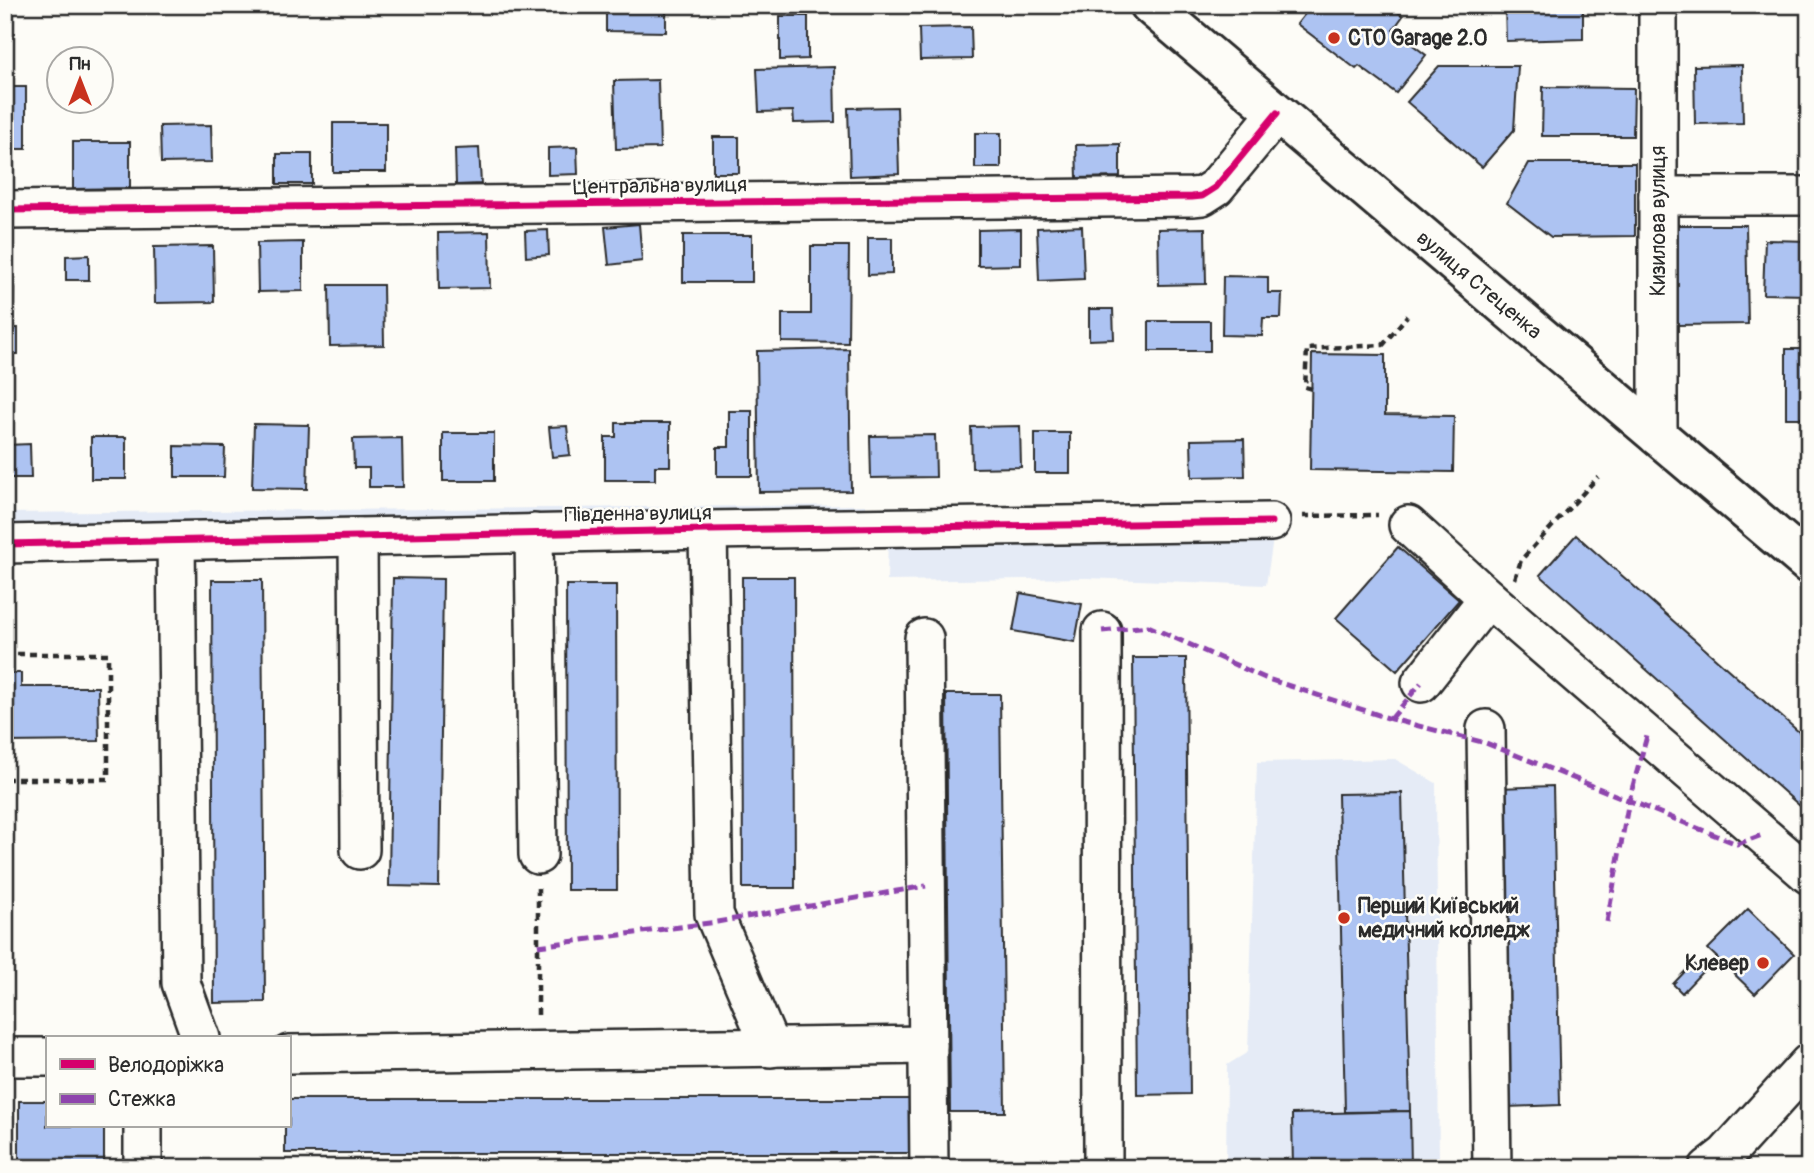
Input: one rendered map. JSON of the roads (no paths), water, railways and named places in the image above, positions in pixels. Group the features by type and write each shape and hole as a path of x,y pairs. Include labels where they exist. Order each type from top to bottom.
{"main road":[{"name":"вулиця Стеценка","path":"1150,5 1809,564"}],"street":[{"name":"Кизилова вулиця","path":"1658,5 1658,437"},
{"name":"Центральна вулиця","path":"5,210 1192,197 1202,196 1216,187 1277,113"},
{"path":"1658,196 1809,196"},
{"name":"Південна вулиця","path":"5,544 1271,522"},
{"path":"1408,525 1497,606 1809,875"},
{"path":"708,530 714,914 771,1048"},
{"path":"534,533 538,855"},
{"path":"358,537 360,850"},
{"path":"176,541 181,983 200,1036"},
{"path":"1420,683 1497,606"},
{"path":"1102,631 1103,1168"},
{"path":"924,638 929,1168"},
{"path":"1486,729 1492,1168"},
{"path":"290,1054 928,1045"},
{"path":"5,1058 46,1057"},
{"path":"1708,1168 1726,1154 1809,1063"},
{"path":"143,1128 143,1168"}],"place":[{"name":"СТО Garage 2.0","path":"1334,38"},
{"name":"Перший Київський медичний колледж","path":"1344,918"},
{"name":"Клевер","path":"1763,963"}]}
